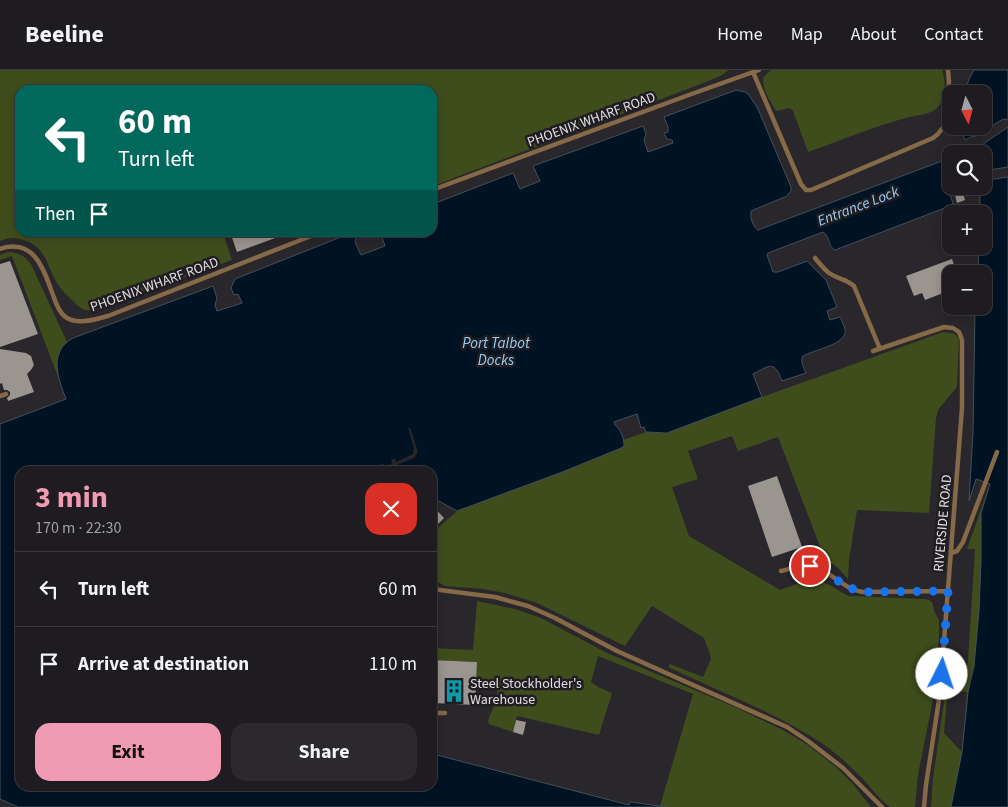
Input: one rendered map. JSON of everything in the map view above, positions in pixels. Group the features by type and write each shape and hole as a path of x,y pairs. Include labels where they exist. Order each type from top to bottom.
{"lane":[{"name":"PHOENIX WHARF ROAD","path":"437,188 759,70"},
{"path":"753,72 801,184 806,190 811,190 933,138 938,134 944,126 950,75 948,70"},
{"name":"PHOENIX WHARF ROAD","path":"0,248 20,247 26,249 34,256 44,271 61,312 68,318 80,321 108,316 309,237"},
{"path":"815,258 828,272 848,281 854,286 880,349"},
{"name":"RIVERSIDE ROAD","path":"873,351 944,327 953,328 960,332 962,340 962,408 940,693 924,807"},
{"path":"0,396 6,394"},
{"path":"951,554 957,551 963,542 997,452"},
{"path":"782,571 805,566 818,568 857,591 948,591"},
{"path":"437,590 495,597 528,606 617,651 787,727 843,768 882,807"},
{"path":"437,713 445,713"}],"green space":[{"path":"0,70 729,70 706,82 437,184 437,85 15,85 15,237 224,237 232,260 95,310 85,310 62,290 39,249 26,241 15,238 0,241"},
{"path":"771,70 942,70 944,85 942,85 942,101 932,111 884,125 808,152 793,111 790,108 776,111 767,95 763,78"},
{"path":"1008,177 1008,538 961,807 931,807 933,778 946,688 960,688 968,661 975,549 967,549 990,484 976,479 969,501 973,432 975,315 992,315 992,265 978,265 979,255 992,255 992,205 980,205 980,195 992,195 992,180","holes":["952,691 967,692 962,752 944,733 947,697"]},
{"path":"8,252 21,255 31,264 67,342 60,350 59,355 60,382 12,256 0,260 0,255"},
{"path":"943,332 955,334 959,339 957,387 938,410 936,418 929,513 857,510 848,579 836,566 826,562 778,437 738,451 732,436 688,451 698,479 672,487 689,536 780,590 803,582 815,581 830,585 849,596 924,599 932,602 939,620 939,638 932,704 918,775 915,807 890,807 852,768 823,744 767,712 668,667 670,664 703,677 711,659 710,654 704,638 652,606 625,646 537,603 505,593 445,586 437,582 437,529 457,511 619,449 624,446 623,440 646,432 667,433"},
{"path":"477,601 515,609 541,618 607,653 735,707 783,730 808,745 837,768 871,807 660,806 693,694 598,656 591,682 612,693 599,735 517,716 513,732 489,724 488,721 496,702 497,691 496,687 492,684 476,680 477,662 437,660 437,648 473,650"}],"water":[{"path":"974,70 1008,70 1008,120 1003,119 992,126 992,85 967,85"},
{"name":"Port Talbot Docks","path":"736,90 749,95 758,109 791,187 791,191 787,196 751,211 752,222 758,230 942,161 942,195 950,195 953,203 951,205 942,205 942,209 835,250 823,232 768,253 773,272 778,272 807,261 826,280 837,307 827,311 830,320 840,317 844,327 845,333 839,341 803,356 802,363 806,373 782,381 774,367 764,368 753,374 762,397 667,433 646,432 644,427 641,428 637,414 614,422 623,437 624,446 621,448 457,511 437,500 437,466 15,466 15,791 437,791 437,755 629,805 630,802 667,807 18,807 0,799 0,424 66,399 60,383 57,366 60,350 65,344 73,338 213,286 217,298 215,305 217,311 242,303 238,294 234,295 231,288 235,279 341,237 357,237 355,242 361,255 385,246 382,237 437,237 437,202 513,173 520,189 540,181 533,166 643,126 646,134 644,140 648,152 673,143 672,140 667,139 664,133 668,132 664,117"},
{"path":"1008,127 1008,167 992,170 992,145 982,145"},
{"path":"963,135 977,135 973,136 965,140"},
{"path":"1008,177 1008,807 951,807 962,752 968,692 974,666 979,611 981,513 990,484 976,479 969,501 973,432 975,315 992,315 992,265 978,265 979,255 992,255 992,205 980,205 980,195 992,195 992,180"}],"pier":[{"path":"408,428 410,428 417,454 414,458 394,466 385,466 392,464 391,460 395,458 396,462 413,454 414,448"}],"building":[{"path":"955,195 964,195 965,200 957,203"},
{"path":"232,237 278,237 237,252"},
{"path":"952,259 954,265 942,265 942,293 925,300 922,293 914,296 906,276"},
{"path":"10,261 38,334 0,347 0,264"},
{"path":"0,349 26,353 31,356 34,365 27,374 34,392 8,401 7,398 10,392 4,390 2,383 0,384"},
{"path":"777,476 802,547 772,557 748,486"},
{"path":"437,510 444,518 437,525"},
{"name":"Steel Stockholder's Warehouse","path":"437,660 477,662 475,705 437,703"},
{"path":"516,720 526,722 523,735 513,732"}],"place":[{"name":"Steel Stockholder's Warehouse","path":"454,691"}],"route":[{"path":"810,566 818,568 852,590 857,591 948,591 942,674"}],"water label":[{"name":"Entrance Lock","path":"858,206"}]}
